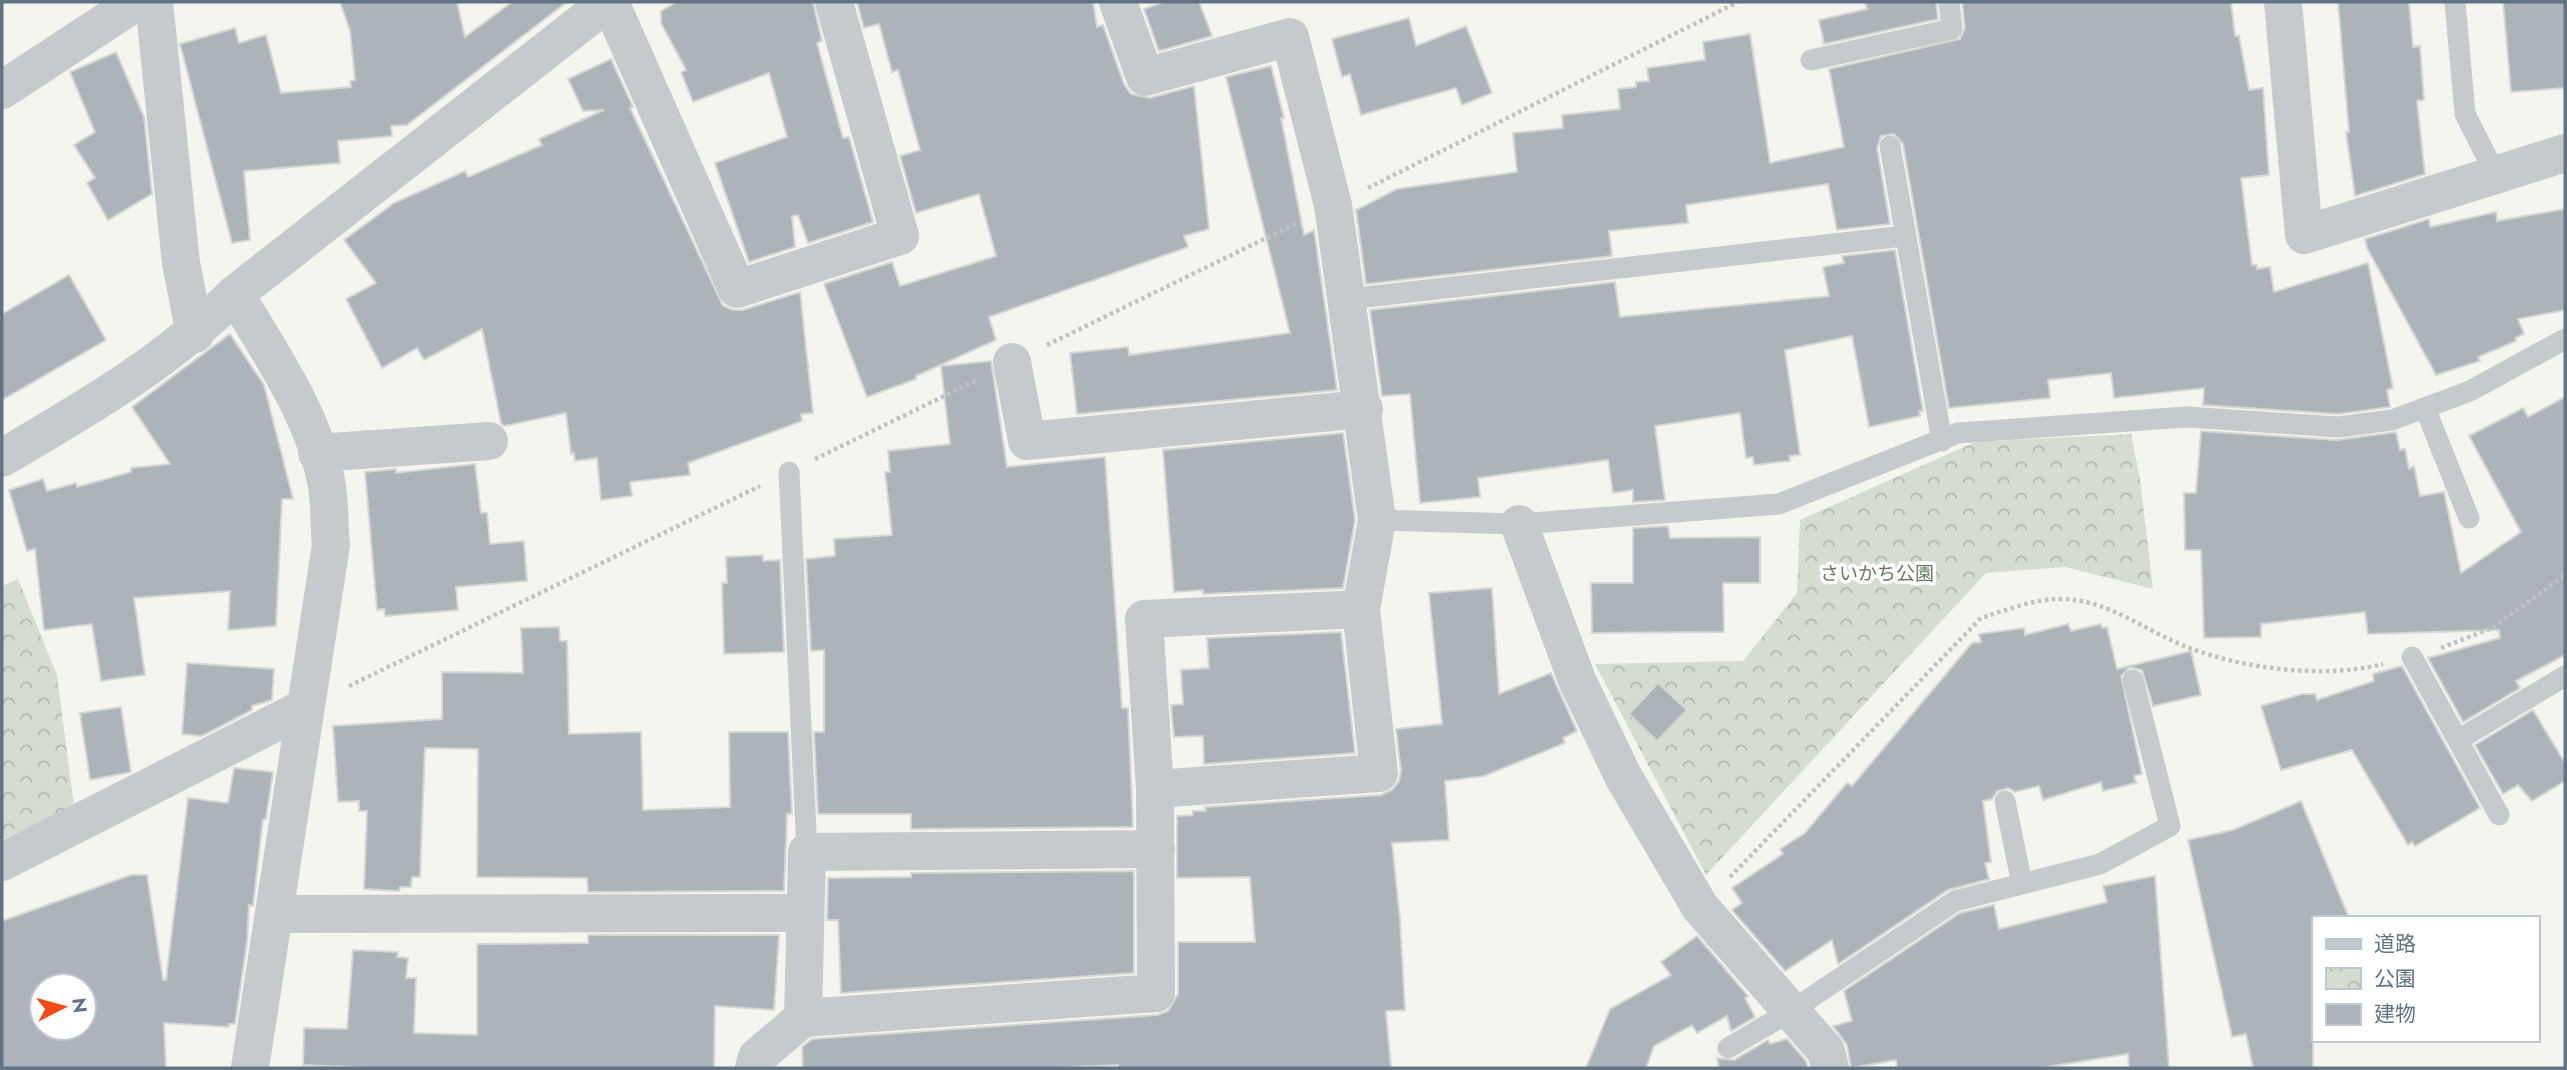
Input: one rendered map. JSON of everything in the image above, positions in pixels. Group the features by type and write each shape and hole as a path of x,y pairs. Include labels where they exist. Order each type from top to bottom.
{"street":[{"path":"2,90 136,2"},
{"path":"154,2 181,264 195,334"},
{"path":"2,458 114,392 195,334 235,294 609,2 737,289 900,236 834,2"},
{"path":"1118,2 1145,77 1290,37 1333,205 1364,409 1377,520 1361,609 1379,772 1155,789"},
{"path":"2283,2 2304,235 2565,153"},
{"path":"235,294 279,367 311,431 327,486 331,545 250,1068"},
{"path":"1012,362 1027,441 1364,409"},
{"path":"317,453 489,440"},
{"path":"1519,524 1577,680 1623,776 1700,907 1826,1051 1830,1068"},
{"path":"754,1068 757,1057 803,1017 1156,993 1155,789 1143,619 1361,609"},
{"path":"2,862 304,708"},
{"path":"803,1017 803,913 807,852 1156,849"},
{"path":"275,914 803,913"}],"lane":[{"path":"1811,60 1952,29 1950,2"},
{"path":"2455,2 2465,114 2496,175"},
{"path":"1890,146 1942,441"},
{"path":"1348,299 1904,236"},
{"path":"1377,520 1519,524 1779,504 1958,433 2188,417 2338,427 2392,420 2470,391 2565,339"},
{"path":"2425,408 2469,518"},
{"path":"789,472 807,852"},
{"path":"2412,657 2499,815"},
{"path":"2458,740 2565,676"},
{"path":"1728,1048 1791,1011 1955,901 2100,863 2169,826 2133,680"},
{"path":"2005,802 2022,884"}],"green space":[{"name":"さいかち公園","path":"2131,434 2140,479 2153,589 2065,567 1986,573 1706,875 1595,664 1743,661 1797,593 1800,520 1975,442"},
{"path":"18,579 57,675 74,806 2,840 2,586"}],"building":[{"path":"340,2 457,2 465,37 512,2 567,2 407,125 391,126 392,136 338,141 340,163 244,171 250,240 232,243 180,44 235,28 239,43 266,35 281,93 351,87 350,81 355,80 350,31"},
{"path":"677,2 813,2 822,41 817,43 843,138 849,137 873,222 808,243 798,215 792,216 795,247 749,262 715,163 787,137 769,73 693,102 681,72 686,70 661,23 661,11"},
{"path":"857,2 1093,2 1097,27 1103,25 1124,84 1131,94 1150,98 1194,86 1209,229 1184,236 1188,247 989,317 996,340 916,376 916,379 867,397 824,284 892,262 900,286 996,256 979,194 916,213 900,156 920,150 898,70 892,72 879,24 864,28"},
{"path":"1164,2 1199,2 1212,36 1159,51 1144,9"},
{"path":"1865,2 1936,2 1938,19 1824,44 1819,20 1867,9"},
{"path":"1962,2 2231,2 2235,36 2239,36 2249,90 2263,88 2269,175 2241,178 2252,265 2257,265 2257,269 2270,267 2274,292 2368,263 2393,388 2387,390 2390,407 2338,414 2203,405 2204,388 2114,398 2111,373 2048,380 2050,398 1949,408 1903,144 1894,134 1881,136 1877,148 1890,224 1837,230 1828,184 1686,205 1688,223 1609,231 1612,256 1366,284 1356,210 1397,189 1517,172 1513,133 1563,128 1562,115 1620,109 1618,89 1636,87 1636,82 1649,81 1647,68 1705,60 1703,42 1750,34 1770,163 1844,147 1829,69 1960,39 1965,28"},
{"path":"2338,2 2409,2 2413,47 2420,46 2424,100 2417,101 2425,174 2355,196 2346,132 2349,132"},
{"path":"2503,2 2565,2 2565,88 2511,92"},
{"path":"1409,18 1416,46 1466,26 1492,93 1462,105 1456,88 1361,115 1350,74 1342,77 1332,39"},
{"path":"116,52 144,117 152,194 108,220 87,183 95,178 74,145 95,132 70,72"},
{"path":"611,59 633,107 630,108 723,306 743,310 800,292 813,413 801,414 802,421 688,463 690,475 630,482 632,496 601,500 597,458 575,461 574,453 571,454 566,413 504,426 501,423 482,329 424,360 417,348 382,368 346,299 376,283 344,240 394,203 465,171 468,177 542,145 539,139 604,110 583,111 568,79"},
{"path":"1271,66 1284,118 1281,118 1304,235 1314,230 1337,390 1077,414 1070,353 1128,347 1129,355 1290,333 1226,77"},
{"path":"2565,209 2565,310 2518,319 2524,334 2515,338 2516,341 2478,357 2480,361 2436,375 2367,248 2365,239 2429,219 2430,227 2496,212 2497,221"},
{"path":"1895,250 1923,411 1919,411 1920,416 1869,427 1852,336 1785,350 1800,455 1789,456 1790,461 1754,465 1753,457 1746,458 1740,413 1655,426 1665,500 1633,502 1633,490 1613,493 1608,460 1478,478 1480,497 1420,503 1410,394 1382,396 1370,310 1615,282 1620,317 1829,296 1823,267 1844,263 1842,256"},
{"path":"69,275 106,340 2,400 2,314"},
{"path":"230,334 264,385 293,499 282,499 276,626 228,630 230,591 134,598 145,675 101,681 92,624 44,630 35,549 27,551 9,490 43,479 47,491 76,483 77,487 131,472 131,468 170,464 132,407"},
{"path":"991,361 1007,467 1105,457 1122,708 1128,708 1133,827 911,829 911,814 818,814 814,732 824,732 824,650 811,651 806,559 835,556 834,539 892,535 885,472 890,472 888,451 950,444 941,366"},
{"path":"2565,397 2565,655 2516,681 2520,688 2463,722 2428,658 2500,638 2499,630 2368,634 2365,612 2261,624 2261,637 2204,638 2201,550 2185,550 2184,493 2196,493 2201,431 2337,440 2396,432 2400,450 2405,449 2409,469 2414,466 2420,496 2444,492 2461,573 2521,532 2469,436 2523,408 2528,417"},
{"path":"1343,433 1355,520 1343,588 1203,594 1203,590 1174,592 1163,450"},
{"path":"475,464 481,513 487,513 490,544 524,541 527,581 456,587 458,610 385,616 384,609 377,610 365,472 396,469 396,473"},
{"path":"1668,526 1670,538 1760,537 1760,583 1723,583 1724,632 1592,633 1591,583 1633,583 1633,528"},
{"path":"763,555 763,561 780,560 784,652 724,654 722,583 727,583 726,557"},
{"path":"1492,588 1499,694 1551,673 1577,731 1563,738 1565,743 1484,776 1445,781 1449,840 1392,843 1405,1010 1386,1011 1391,1068 1118,1068 1118,1065 1051,1068 803,1068 802,1047 812,1039 1158,1015 1168,1011 1178,994 1178,942 1255,942 1250,877 1177,878 1177,816 1193,815 1193,811 1206,811 1205,807 1381,795 1392,790 1399,781 1401,771 1396,729 1442,724 1429,593"},
{"path":"2068,624 2071,631 2101,624 2102,628 2107,627 2117,669 2191,651 2201,695 2153,706 2142,670 2130,667 2121,676 2142,774 2134,776 2136,783 2103,791 2101,782 2043,800 2039,786 2015,792 2008,788 1997,791 1992,799 1983,801 1991,862 1985,863 1989,879 1948,890 1838,964 1832,940 1785,971 1732,910 1742,903 1732,888 1783,854 1780,849 1805,833 1847,783 1852,786 1972,643 1981,642 1979,634 2024,628 2025,635"},
{"path":"559,627 560,641 567,641 569,734 641,732 643,810 730,807 729,732 788,732 792,814 787,814 784,891 588,892 587,878 477,877 478,749 425,748 420,877 412,877 411,887 400,887 399,891 364,889 367,811 359,811 359,801 338,802 333,726 442,719 442,672 523,673 521,628"},
{"path":"1341,632 1355,753 1204,764 1203,736 1174,737 1171,705 1183,704 1181,670 1209,668 1207,638"},
{"path":"187,663 274,669 272,700 252,706 252,710 202,736 182,734"},
{"path":"2402,666 2480,808 2415,846 2412,842 2408,845 2352,750 2281,770 2261,706 2302,694 2315,694 2317,700 2374,681 2373,674"},
{"path":"1658,683 1687,710 1657,741 1629,714"},
{"path":"121,707 131,772 90,780 80,713"},
{"path":"2533,710 2565,763 2565,781 2532,801 2518,785 2503,794 2475,745"},
{"path":"234,768 273,772 266,819 263,819 253,906 249,905 247,942 235,1024 229,1024 229,1027 164,1023 166,1068 2,1068 2,921 131,875 147,875 163,980 166,980 188,798 228,803"},
{"path":"2301,801 2348,916 2312,916 2313,1068 2253,1068 2246,1034 2232,1037 2188,840 2233,830"},
{"path":"1134,871 1134,973 841,993 838,920 827,920 828,878 911,877 911,873"},
{"path":"2155,876 2169,1068 2129,1068 2128,1054 2040,1068 1897,1068 1896,1060 1851,1068 1847,1045 1833,1026 1852,1021 1844,991 1960,913 1994,905 1999,929 2107,902 2103,886"},
{"path":"588,935 779,935 774,1010 715,1006 714,1068 374,1068 303,1065 304,1028 347,1029 353,950 398,952 397,957 408,958 406,978 416,978 414,1033 477,1035 477,944 588,943"},
{"path":"1697,936 1748,996 1745,998 1755,1017 1731,1031 1727,1016 1697,1033 1692,1025 1654,1046 1646,1068 1586,1068 1610,1009 1671,975 1661,962"},
{"path":"1787,1039 1806,1061 1808,1068 1719,1068 1717,1058 1734,1060 1768,1040 1770,1044"}]}
